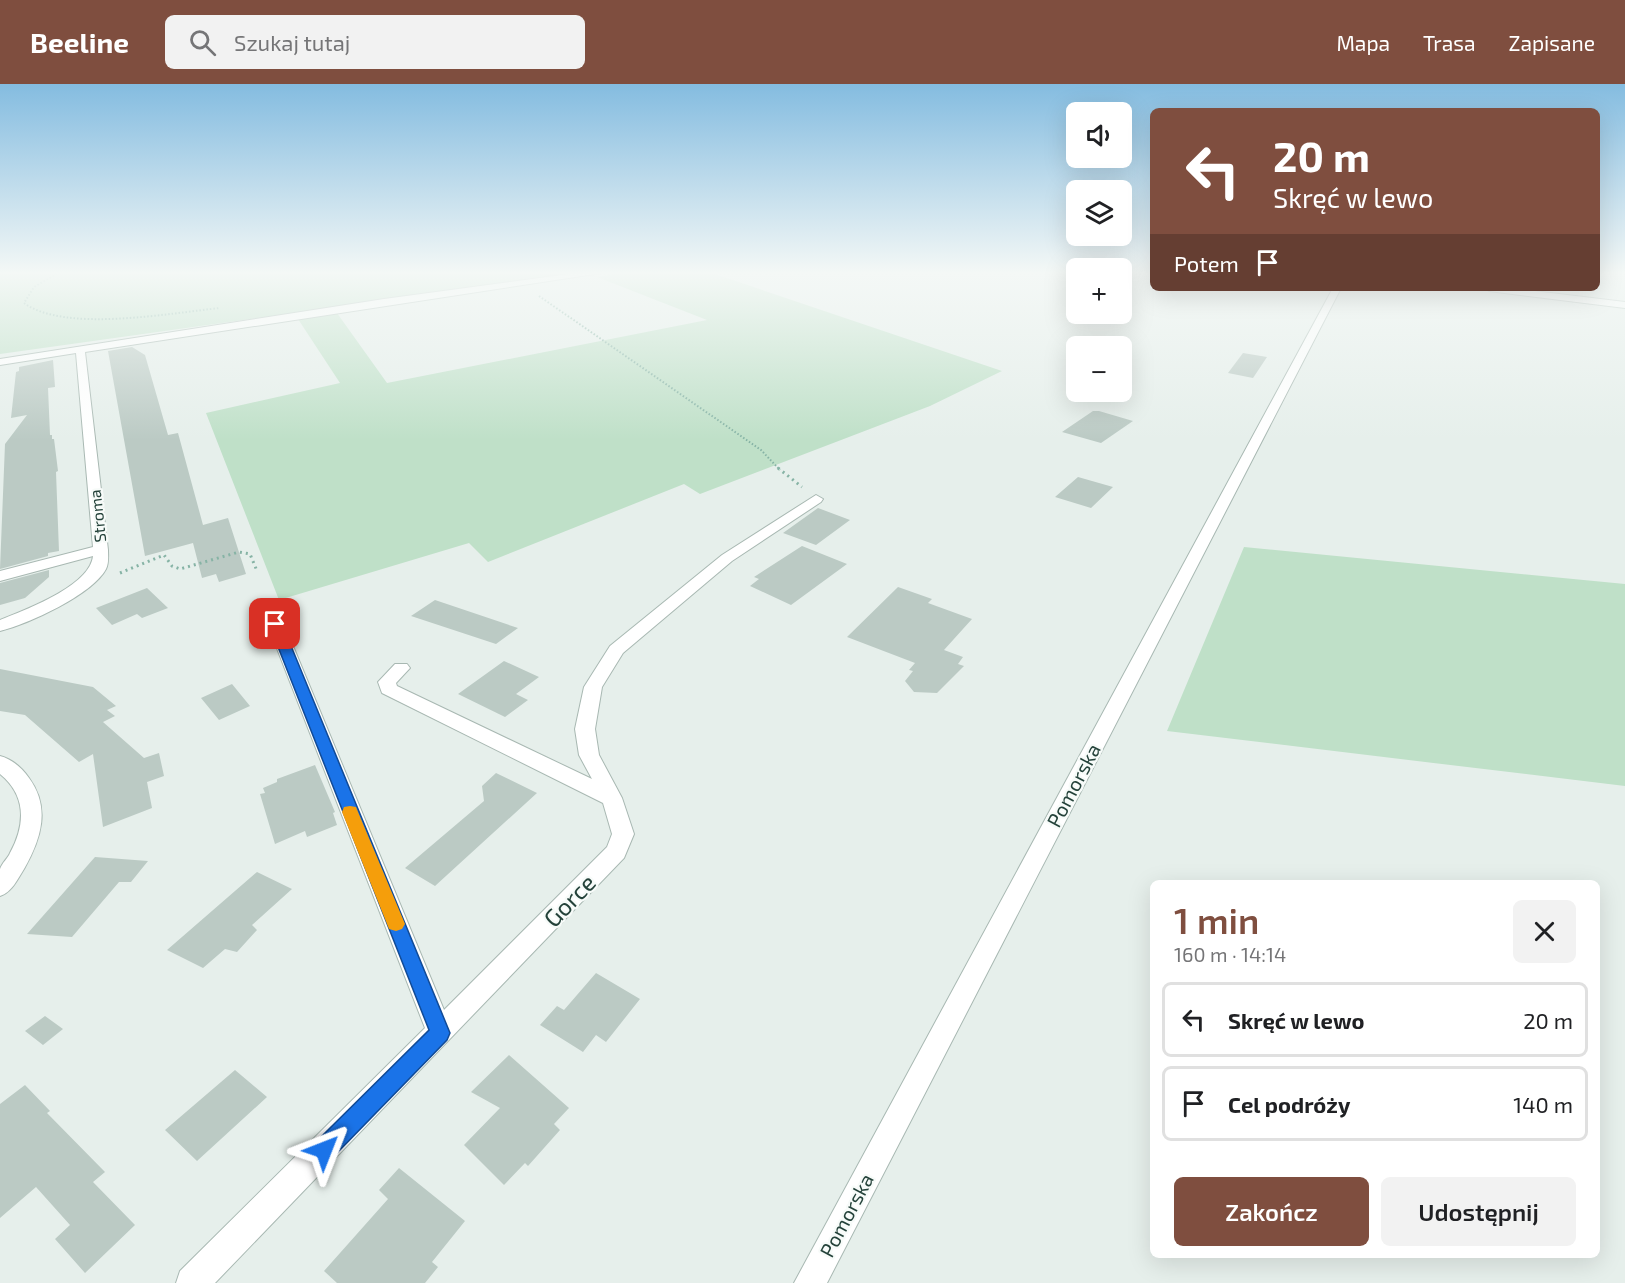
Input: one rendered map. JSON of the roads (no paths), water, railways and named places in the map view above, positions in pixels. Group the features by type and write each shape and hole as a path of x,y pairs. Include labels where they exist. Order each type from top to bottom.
{"street":[{"path":"0,362 218,328"},
{"name":"Pomorska","path":"810,1283 1316,328"},
{"name":"Stroma","path":"0,626 87,581 100,568 80,348"},
{"name":"Gorce","path":"192,1283 616,852 623,834 612,798 589,755 585,729 593,687 616,650 727,558 816,499"},
{"path":"0,576 100,550"},
{"path":"268,605 440,1033"},
{"path":"401,668 387,682 388,689 612,798"},
{"path":"0,763 17,774 31,801 33,815 24,853 0,887"}]}
